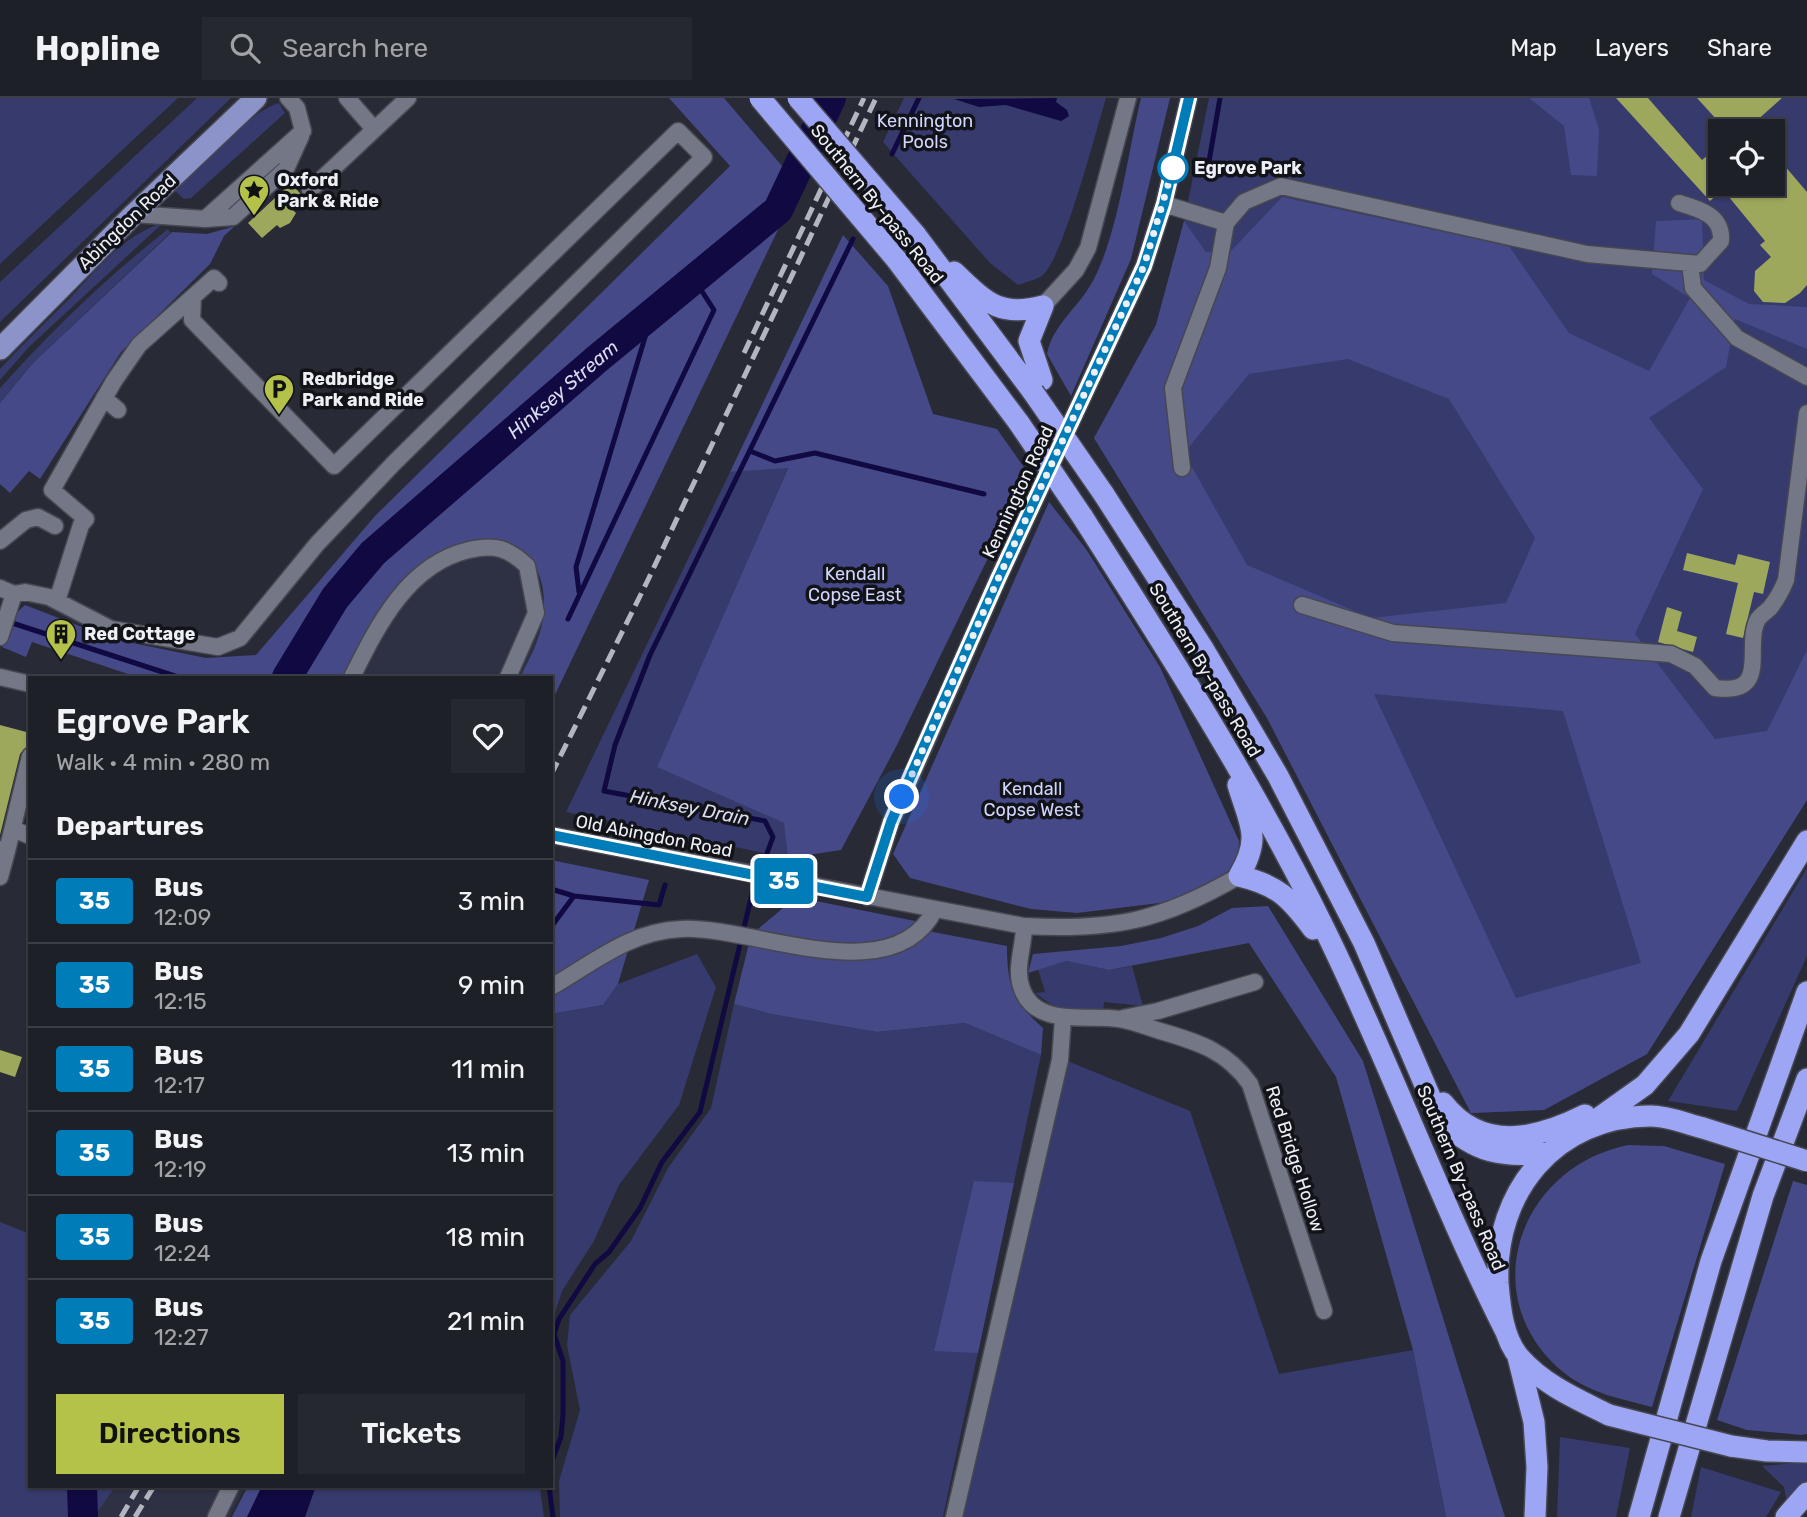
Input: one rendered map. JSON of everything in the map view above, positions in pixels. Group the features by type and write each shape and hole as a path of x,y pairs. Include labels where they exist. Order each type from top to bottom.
{"highway":[{"name":"Southern By-pass Road","path":"760,98 896,259 1019,423 1082,516 1225,746 1288,857 1347,976 1471,1264 1518,1357"},
{"name":"Southern By-pass Road","path":"798,98 915,234 1037,386 1074,450 1204,650 1278,776 1364,943 1421,1072 1431,1105 1440,1120 1459,1137 1489,1153 1516,1157 1549,1153"},
{"path":"915,234 981,297 1002,310 1020,312 1042,306"},
{"path":"1037,386 1028,341 1042,306"},
{"path":"1225,746 1254,839 1249,858 1239,876 1263,881 1293,901 1347,976"},
{"path":"1505,1330 1497,1256 1505,1218 1515,1193 1549,1153 1657,1075 1689,1034 1807,841"},
{"path":"1640,1517 1711,1261 1807,992"},
{"path":"1421,1072 1446,1108 1461,1120 1487,1133 1506,1137 1544,1134 1620,1103"},
{"path":"1669,1517 1756,1218 1807,1079"},
{"path":"1577,1133 1611,1122 1653,1116 1703,1128 1807,1161"},
{"path":"1518,1357 1559,1390 1609,1415 1731,1446 1767,1451 1807,1451"},
{"path":"1518,1357 1534,1422 1537,1467 1535,1517"},
{"path":"1786,1517 1807,1493"}],"main road":[{"name":"Abingdon Road","path":"0,349 134,214 256,98"}],"street":[{"path":"134,214 170,214 205,219 303,131 297,108 288,98"},
{"path":"346,98 374,129"},
{"path":"310,190 408,98"},
{"path":"1042,306 1076,270 1088,248 1128,98"},
{"name":"Kennington Road","path":"867,897 891,822 998,579 1144,266 1164,204 1189,98"},
{"path":"0,636 8,610 7,591 25,592 57,601 111,629 218,647 240,638 317,544 394,463 704,158 678,131 334,466 192,320 193,297"},
{"path":"1182,468 1174,388 1218,268 1226,223 1244,202 1281,186 1587,254 1690,263 1705,261 1721,242 1722,233 1712,216 1679,203"},
{"path":"153,196 170,214"},
{"path":"1164,204 1226,223"},
{"path":"1690,263 1693,288 1737,338 1807,377"},
{"path":"57,601 81,525 86,519 52,490 104,398 139,345 214,278 219,283"},
{"path":"104,398 118,410"},
{"path":"1302,605 1393,633 1671,654 1695,666 1715,688 1730,690 1742,686 1752,672 1758,620 1778,598 1786,580 1807,413"},
{"path":"0,541 26,520 38,516 55,526"},
{"path":"352,676 367,647 415,578 444,559 465,551 496,546 516,556 527,566 536,613 508,676"},
{"path":"0,677 28,684"},
{"path":"0,877 4,850 13,829 28,765"},
{"path":"13,829 28,835"},
{"name":"Old Abingdon Road","path":"557,837 1024,926 1082,929 1148,918 1205,896 1239,876"},
{"path":"553,986 615,947 643,936 682,929 842,950 892,948 911,940 929,921 935,909"},
{"name":"Red Bridge Hollow","path":"1024,926 1018,974 1022,992 1036,1007 1063,1018 1118,1019 1158,1012 1255,982"},
{"path":"954,1517 1060,1060 1063,1018"},
{"name":"Red Bridge Hollow","path":"1118,1019 1210,1046 1237,1065 1250,1084 1324,1311"},
{"path":"216,1517 231,1488"}],"shaded area":[{"path":"1057,98 1056,102 1067,110 1069,116 1061,121 1006,105 979,107 954,99"},
{"path":"492,538 517,546 529,557 538,572 543,617 538,642 521,676 346,676 383,606 399,585 427,560 471,541"},
{"path":"115,1488 244,1488 230,1517 94,1517"},
{"path":"261,1488 315,1488 305,1517 247,1517"}],"green space":[{"path":"0,98 178,98 0,264"},
{"path":"197,98 231,98 0,322 0,282"},
{"path":"669,98 724,98 799,186 553,699 553,676 521,676 542,626 543,591 537,570 525,555 510,545 491,541 470,542 448,548 413,571 400,584 379,614 346,676 134,676 32,642 26,657 2,647 12,617 25,605 113,639 206,658 256,655 375,516 730,166"},
{"name":"Kennington Pools","path":"904,98 1106,98 1070,219 1043,275 1018,285 990,263 883,142"},
{"path":"1141,98 1170,98 1131,259 1071,396 1047,354 1055,333 1089,287 1103,257 1117,213"},
{"name":"Egrove Park","path":"1209,98 1807,98 1807,800 1647,1054 1544,1110 1471,1113 1267,718 1094,438 1156,325 1184,221"},
{"path":"1529,98 1589,98 1599,129 1597,176 1571,175 1564,126"},
{"path":"279,103 285,113 191,198 184,199 174,190 240,128 267,108"},
{"path":"1282,197 1509,246 1569,333 1649,371 1690,298 1652,274 1656,221 1702,219 1704,280 1749,304 1807,307 1807,349 1735,319 1726,367 1649,418 1703,489 1635,634 1715,739 1767,731 1807,650 1807,800 1647,1054 1544,1110 1471,1113 1267,718 1094,438 1156,325 1184,221 1206,252 1231,251","holes":["1348,359 1449,399 1535,538 1506,603 1371,618 1247,565 1184,453 1249,374","1374,694 1563,711 1641,963 1516,998"]},
{"path":"163,223 29,347 0,380 0,369 109,257 134,236"},
{"path":"235,226 224,236 210,264 121,352 40,479 29,471 10,493 0,484 0,403 33,363 172,232 207,234"},
{"path":"168,229 170,233 33,363 0,403 0,388 39,346 102,285"},
{"name":"Kendall Copse East","path":"843,235 888,286 933,414 997,429 1035,483 1024,484 896,747 841,850 788,858 784,823 657,767 788,468 730,472"},
{"path":"788,467 658,767 785,823 788,858 566,812 730,472"},
{"name":"Kendall Copse West","path":"1049,502 1086,549 1160,667 1239,841 1238,855 1230,870 1201,888 1168,902 1077,913 1031,909 910,878 893,854"},
{"path":"553,860 649,880 618,984 603,1005 553,1014"},
{"path":"1807,868 1807,956 1737,1111 1668,1101"},
{"path":"796,897 915,921 933,932 1007,946 1008,972 1014,992 1018,1001 1043,1028 1041,1055 965,1023 877,1032 771,1014 734,1004 751,935"},
{"path":"1268,906 1363,1061 1505,1517 1446,1517 1413,1350 1336,1077 1249,943 1109,970 1066,961 1028,973 1033,954 1121,946 1161,938 1198,926 1232,908"},
{"path":"697,954 716,987 679,1105 619,1185 594,1241 562,1291 553,1319 553,1014 603,1005 618,984"},
{"path":"1066,961 1109,970 1132,966 1143,1006 1104,1002 1103,1015 1057,1009 1035,993 1045,992 1038,969"},
{"path":"734,1004 771,1014 877,1032 965,1023 1041,1055 943,1517 560,1517 559,1481 580,1410 567,1345 570,1315 631,1241 668,1168 711,1108"},
{"path":"1065,1060 1190,1111 1279,1374 1413,1350 1446,1517 960,1517"},
{"path":"1628,1145 1664,1146 1725,1164 1652,1407 1594,1390 1563,1372 1535,1342 1520,1308 1515,1273 1521,1239 1536,1207 1559,1179 1590,1158"},
{"path":"974,1181 1014,1183 978,1353 934,1351"},
{"path":"1793,1181 1807,1185 1807,1434 1801,1435 1747,1430 1717,1420"},
{"path":"0,1222 28,1233 28,1488 115,1488 94,1517 0,1517"},
{"path":"1560,1437 1630,1448 1616,1517 1557,1517"},
{"path":"1807,1462 1807,1484 1787,1503 1784,1487 1762,1466"},
{"path":"1701,1467 1781,1492 1766,1517 1691,1517"},
{"path":"247,1488 261,1488 247,1517 232,1517"},
{"path":"261,1488 538,1488 544,1517 247,1517"}],"building":[{"path":"1616,98 1648,98 1702,160 1708,155 1708,196 1716,196 1710,201"},
{"path":"1697,98 1782,98 1758,119 1716,119"},
{"path":"1785,166 1807,192 1807,285 1785,303 1763,302 1754,291 1755,271 1771,257 1760,245 1765,241 1728,196 1785,196"},
{"path":"291,183 305,199 293,210 296,213 290,223 280,228 277,225 262,238 248,223"},
{"path":"1687,553 1735,565 1738,554 1770,562 1763,594 1754,592 1743,638 1726,634 1738,583 1683,570"},
{"path":"1667,607 1682,612 1677,631 1697,637 1693,652 1658,642"},
{"path":"0,725 28,732 28,742 20,754 0,835"},
{"path":"0,1050 22,1057 15,1077 0,1072"}],"waterway":[{"name":"Hinksey Stream","path":"288,676 335,598 373,553 597,359 778,210 831,98"},
{"name":"Hinksey Drain","path":"892,154 919,98"},
{"path":"1207,173 1220,98"},
{"name":"Hinksey Drain","path":"553,1458 561,1437 563,1415 563,1361 554,1334 559,1319 595,1264 609,1252 640,1208 662,1162 700,1112 752,894 773,837 765,821 604,791 615,745 650,655 853,239"},
{"path":"568,619 714,310 694,279"},
{"path":"579,592 576,567 652,314"},
{"path":"750,451 775,461 815,453 984,494"},
{"path":"6,621 175,676"},
{"path":"553,924 574,896 659,905 665,885"},
{"path":"553,890 574,896"},
{"name":"Hinksey Stream","path":"82,1488 83,1517"},
{"name":"Hinksey Drain","path":"549,1488 553,1517"}],"railway":[{"path":"744,353 864,98"},
{"path":"553,771 647,582 876,98"},
{"path":"121,1517 138,1488"},
{"path":"135,1517 153,1488"}],"bus line":[{"name":"35","path":"553,835 867,897 891,822 912,773 998,579 1144,266 1164,204 1189,98"}],"place":[{"name":"Egrove Park","path":"1173,168"},
{"name":"Oxford Park & Ride","path":"254,217"},
{"name":"Redbridge Park and Ride","path":"279,416"},
{"name":"Red Cottage","path":"61,661"}],"route":[{"path":"902,797 998,579 1144,266 1173,168"}]}
